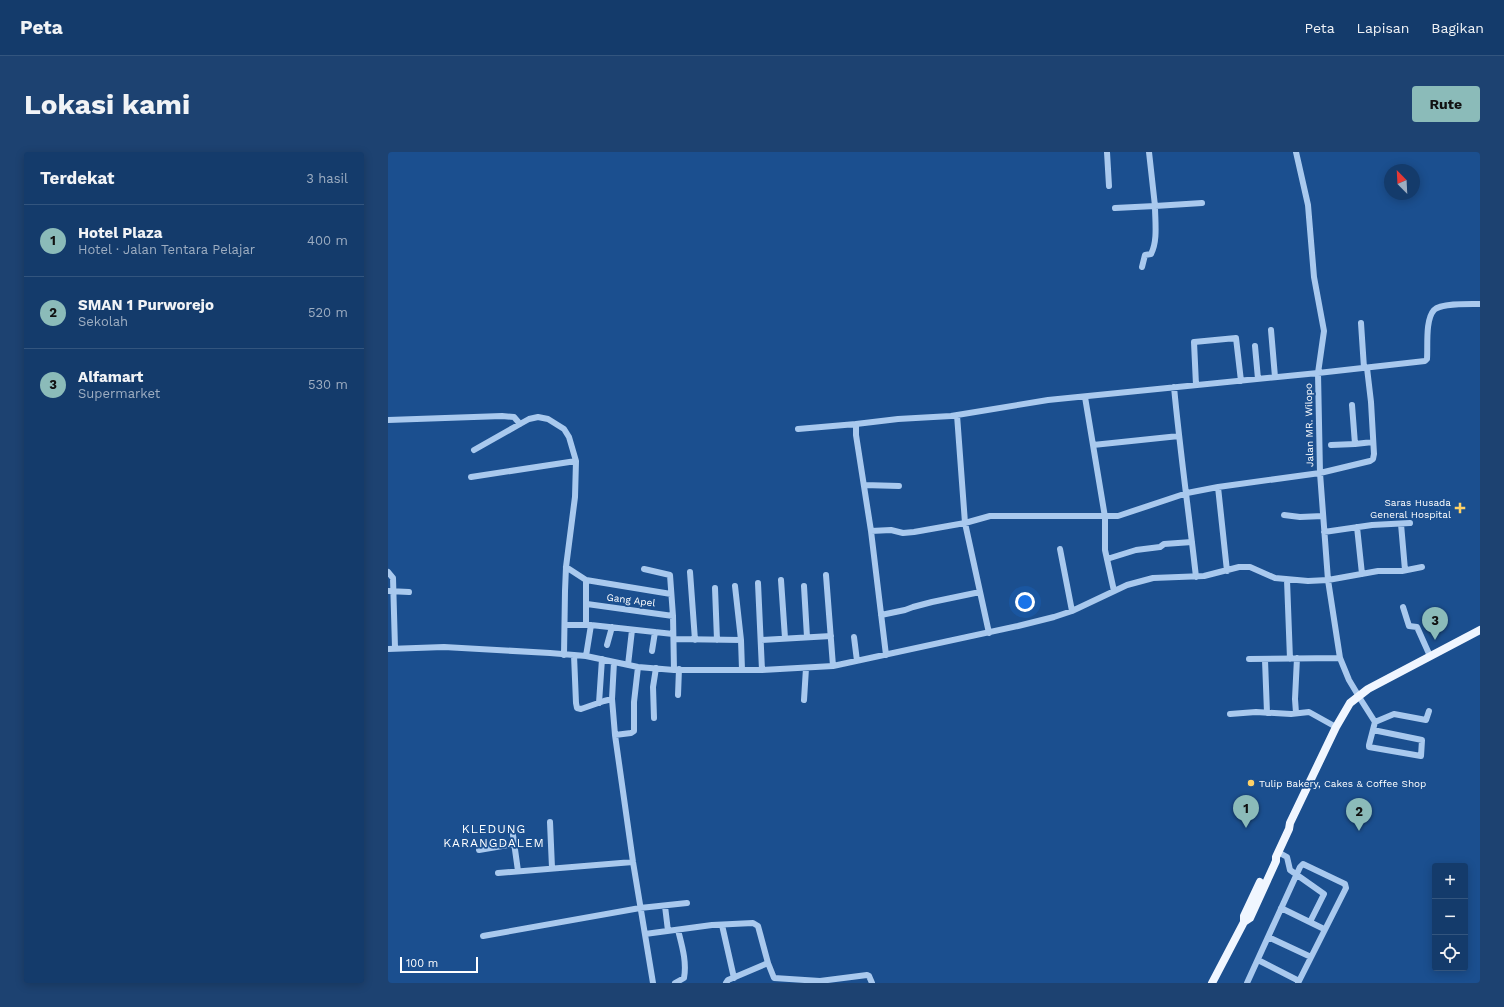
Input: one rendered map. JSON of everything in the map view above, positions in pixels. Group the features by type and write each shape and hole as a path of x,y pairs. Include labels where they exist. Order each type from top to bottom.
{"main road":[{"path":"1359,698 1456,645 1480,630"},
{"path":"1212,983 1244,922 1244,916 1272,858 1277,854 1289,829 1290,823 1336,727 1351,705 1368,689 1430,656 1480,635"},
{"path":"1289,829 1294,825 1351,705"}],"street":[{"path":"1108,152 1109,186"},
{"path":"1142,267 1145,255 1151,254 1153,251 1155,236 1155,206 1149,152"},
{"name":"Jalan MR. Wilopo","path":"1296,152 1308,205 1315,283 1324,331 1318,373 1320,473 1328,580 1340,658 1349,680 1375,722"},
{"path":"1115,208 1202,203"},
{"path":"798,429 957,415 1048,400 1366,368 1427,360 1429,321 1434,310 1440,307 1453,305 1480,304"},
{"path":"871,531 891,530 903,533 914,532 990,516 1118,516 1187,493 1218,487 1320,473 1370,461 1374,456 1371,402 1361,323"},
{"path":"1271,330 1275,377"},
{"path":"1196,385 1194,342 1237,338 1241,380"},
{"path":"1255,346 1258,379"},
{"path":"1174,387 1196,577"},
{"path":"1085,397 1105,517 1105,547 1114,591"},
{"path":"1352,405 1355,444"},
{"path":"957,415 965,522 989,633"},
{"path":"388,420 502,416 514,417 520,424"},
{"path":"474,450 529,419 538,417 548,419 561,427 569,437 576,461 575,497 564,590 564,655"},
{"path":"856,424 856,435 871,531 886,655"},
{"path":"1093,445 1179,436"},
{"path":"1331,445 1373,442"},
{"path":"471,477 576,461"},
{"path":"864,485 899,486"},
{"path":"1218,487 1227,571"},
{"path":"1284,515 1300,517 1323,516"},
{"path":"1324,532 1357,527 1410,523"},
{"path":"1401,524 1405,570"},
{"path":"1357,527 1362,574"},
{"path":"1107,559 1136,550 1160,547 1164,544 1192,542"},
{"path":"1060,549 1072,611"},
{"path":"566,567 586,580 671,594"},
{"path":"388,649 444,647 574,655 602,659 638,667 677,670 762,670 833,666 1033,623 1072,611 1127,585 1153,578 1196,577 1239,567 1250,567 1275,578 1308,581 1328,580 1378,571 1422,568"},
{"path":"644,569 669,574 678,695"},
{"path":"388,572 393,578 390,591 395,648"},
{"path":"690,572 695,640"},
{"path":"826,576 833,666"},
{"path":"586,580 589,624 586,656"},
{"path":"781,580 785,638"},
{"path":"1287,580 1290,659"},
{"path":"758,583 762,670"},
{"path":"735,586 742,640 742,670"},
{"path":"804,586 807,637"},
{"path":"715,588 717,640"},
{"path":"390,591 408,592"},
{"path":"881,615 980,592"},
{"name":"Gang Apel","path":"587,604 673,616"},
{"path":"1403,607 1409,626 1417,627 1430,656"},
{"path":"565,625 589,624 655,632 695,640 742,640"},
{"path":"607,645 612,627"},
{"path":"628,665 632,630"},
{"path":"652,651 655,632"},
{"path":"761,640 831,636"},
{"path":"854,637 857,662"},
{"path":"574,655 577,708 600,703 604,700 612,700"},
{"path":"1296,712 1295,699 1297,658"},
{"path":"1249,659 1340,658"},
{"path":"600,703 602,659"},
{"path":"1265,660 1267,713"},
{"path":"614,662 612,700 615,735 652,983"},
{"path":"615,735 631,733 634,731 634,702 638,667"},
{"path":"654,718 653,688 656,668"},
{"path":"804,700 806,668"},
{"path":"1373,730 1422,740 1421,756 1370,748 1369,746 1373,730 1375,722 1394,714 1426,720 1429,711"},
{"path":"1230,714 1291,714 1296,712 1309,712 1336,727"},
{"path":"550,822 552,868"},
{"path":"512,828 518,871"},
{"path":"479,850 514,844"},
{"path":"1277,854 1287,857 1289,869 1324,895 1310,922"},
{"path":"498,873 633,862"},
{"path":"1248,983 1258,960 1268,937 1300,866 1304,864 1346,886 1346,890 1324,929 1298,982 1258,960"},
{"path":"483,936 640,908 687,903"},
{"path":"665,906 668,931"},
{"path":"1281,908 1324,929"},
{"path":"645,934 753,923 757,924 768,963 773,976 776,979 820,981 867,975 872,983"},
{"path":"722,925 734,978"},
{"path":"675,983 684,978 685,972 685,960 678,930"},
{"path":"1268,937 1311,957"},
{"path":"726,983 728,980 768,963"}],"place":[{"name":"Saras Husada General Hospital","path":"1460,508"},
{"name":"Alfamart","path":"1435,640"},
{"name":"Tulip Bakery, Cakes & Coffee Shop","path":"1251,783"},
{"name":"Hotel Plaza","path":"1246,828"},
{"name":"SMAN 1 Purworejo","path":"1359,831"}],"district":[{"name":"KLEDUNG KARANGDALEM","path":"494,836"}]}
